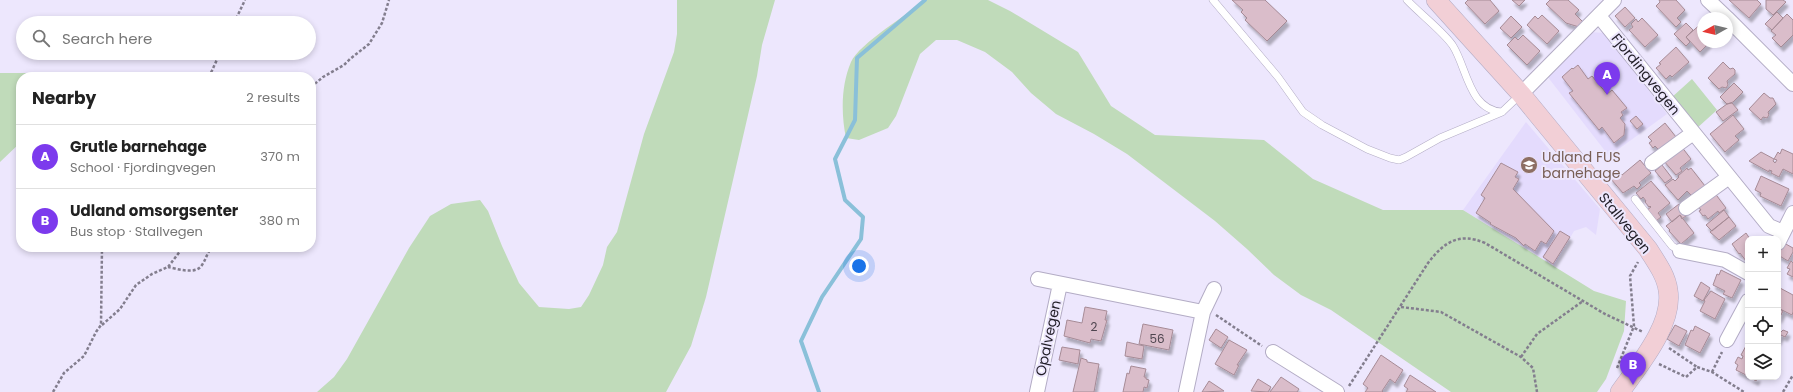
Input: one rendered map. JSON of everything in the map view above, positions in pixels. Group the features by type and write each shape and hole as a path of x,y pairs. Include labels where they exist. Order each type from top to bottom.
{"street":[{"name":"Stallvegen","path":"1436,0 1522,94 1648,249 1664,274 1668,290 1669,303 1666,320 1644,357 1620,392"},
{"path":"1522,94 1614,0"},
{"path":"1708,0 1721,12"},
{"name":"Fjordingvegen","path":"1598,16 1768,226 1779,236"},
{"path":"1733,24 1793,84"},
{"path":"1652,162 1693,133"},
{"path":"1686,208 1728,177"},
{"name":"Fjordingvegen","path":"1781,238 1793,213"},
{"path":"1680,251 1725,260 1746,272"},
{"path":"1038,280 1203,312"},
{"name":"Opalvegen","path":"1037,392 1060,284"},
{"path":"1186,392 1203,312 1214,289"},
{"path":"1727,340 1745,307"},
{"path":"1273,352 1337,392"}],"lane":[{"path":"1213,0 1278,77 1303,112 1329,128 1378,154 1399,160 1440,138 1502,112 1522,94"},
{"path":"1407,0 1453,46 1472,89 1480,102 1494,112 1502,112"},
{"path":"1634,199 1672,246 1680,251"}],"path":[{"path":"237,16 245,0"},
{"path":"316,82 322,77 344,65 369,44 382,23 389,0"},
{"path":"211,72 217,60"},
{"path":"1346,392 1428,263 1439,250 1449,243 1462,238 1486,242 1605,314 1634,326 1645,333"},
{"path":"1614,374 1634,326 1630,276 1639,259 1648,249"},
{"path":"101,325 102,252"},
{"path":"53,392 64,373 84,356 101,325 120,309 136,285 152,274 168,267 179,252"},
{"path":"168,267 183,270 194,270 202,266 207,252"},
{"path":"1521,357 1537,334 1583,300"},
{"path":"1401,307 1441,312 1521,357 1533,368 1537,392"},
{"path":"1203,312 1214,314 1273,352"},
{"path":"1712,372 1727,340"},
{"path":"1666,346 1697,367 1712,372 1744,392"},
{"path":"1644,357 1686,377 1697,367"},
{"path":"1783,392 1793,375"}],"shaded area":[{"path":"1589,32 1604,33 1667,114 1609,156 1547,76"},
{"name":"Udland FUS barnehage","path":"1526,122 1600,209 1596,235 1586,227 1574,231 1554,266 1463,210"}],"green space":[{"path":"677,0 775,0 762,45 757,76 706,297 691,346 666,392 317,392 334,377 347,359 409,248 430,216 451,204 480,200 488,211 519,283 539,307 569,309 581,307 589,295 603,265 607,247 617,232 644,134 674,52 677,34"},
{"path":"927,0 988,0 1010,11 1078,52 1111,106 1155,135 1264,140 1313,179 1383,210 1463,210 1594,291 1626,301 1624,331 1606,379 1597,392 1451,392 1331,310 1301,295 1274,275 1215,221 1127,154 1094,134 1056,114 1031,93 1012,72 985,52 957,40 936,40 920,54 896,116 888,128 859,140 846,138 843,119 843,100 845,80 851,62 864,46"},
{"path":"0,73 16,73 16,147 0,162"},
{"path":"1692,79 1717,110 1696,129 1671,98"}],"building":[{"path":"1232,0 1265,0 1287,21 1267,41 1245,20 1247,18 1241,12 1243,10"},
{"path":"1468,0 1490,0 1499,11 1485,24 1465,3"},
{"path":"1512,0 1525,0 1519,6"},
{"path":"1550,0 1568,0 1579,10 1575,14 1583,22 1579,27 1566,23 1546,4"},
{"path":"1659,0 1676,0 1685,10 1677,18 1681,22 1676,27 1656,6 1660,2"},
{"path":"1729,0 1757,0 1761,4 1749,18"},
{"path":"1766,0 1783,0 1786,2 1773,15 1766,9"},
{"path":"1625,7 1635,18 1625,27 1615,16"},
{"path":"1777,12 1783,18 1772,30 1765,24"},
{"path":"1787,14 1793,20 1793,35 1781,47 1772,38 1776,35 1771,31"},
{"path":"1542,15 1559,31 1547,44 1527,25 1535,16 1538,19"},
{"path":"1511,16 1522,27 1511,38 1500,28"},
{"path":"1642,18 1658,35 1645,47 1629,30 1633,27 1631,24 1636,19 1638,22"},
{"path":"1686,23 1693,30 1686,37 1690,42 1686,46 1674,34"},
{"path":"1697,27 1697,48 1704,48 1700,52 1686,37"},
{"path":"1523,35 1540,51 1527,65 1507,45 1515,37 1518,40"},
{"path":"1676,47 1689,62 1672,77 1670,75 1666,79 1656,68 1661,64 1659,63"},
{"path":"1723,62 1730,69 1733,68 1735,70 1735,74 1727,81 1728,85 1726,88 1722,87 1719,89 1708,78"},
{"path":"1578,65 1588,79 1592,76 1607,94 1612,90 1627,108 1621,112 1623,115 1620,118 1625,124 1624,135 1614,143 1602,127 1599,130 1569,93 1573,91 1562,77"},
{"path":"1734,83 1743,92 1733,102 1727,104 1720,97"},
{"path":"1764,93 1770,98 1773,98 1776,104 1768,112 1769,115 1767,118 1763,117 1761,120 1749,109"},
{"path":"1732,103 1738,110 1723,121 1716,112 1727,104"},
{"path":"1733,115 1744,129 1735,136 1739,140 1725,152 1710,134"},
{"path":"1636,116 1643,124 1637,129 1630,121"},
{"path":"1665,123 1676,137 1659,150 1655,146 1653,148 1649,143 1652,141 1648,137"},
{"path":"1681,146 1691,159 1680,168 1682,171 1676,175 1663,160"},
{"path":"1782,149 1793,154 1793,174 1783,169 1779,177 1771,173 1772,171 1769,170 1769,172 1749,161 1761,152 1774,159 1778,152 1780,154"},
{"path":"1640,160 1651,173 1639,183 1641,185 1637,189 1634,186 1623,193 1610,178 1618,171 1622,175"},
{"path":"1501,163 1518,172 1515,177 1519,179 1513,189 1554,231 1546,244 1541,241 1535,251 1525,244 1524,246 1516,238 1490,224 1491,223 1476,213 1485,198 1481,195"},
{"path":"1662,165 1672,178 1665,183 1655,171"},
{"path":"1687,168 1688,170 1691,168 1705,186 1692,196 1687,191 1678,200 1665,185 1673,179 1675,181"},
{"path":"1761,176 1789,189 1781,206 1760,196 1761,193 1755,190"},
{"path":"1651,181 1670,203 1658,213 1661,217 1656,221 1647,210 1651,207 1649,207 1645,202 1646,201 1643,197 1641,199 1636,193"},
{"path":"1714,192 1726,208 1719,213 1718,211 1708,219 1699,211 1701,210 1697,205"},
{"path":"1679,204 1687,215 1682,219 1680,215 1672,222 1666,214"},
{"path":"1724,210 1729,217 1712,231 1706,225"},
{"path":"1680,215 1694,233 1681,244 1666,226"},
{"path":"1729,217 1736,226 1719,240 1710,232"},
{"path":"1560,231 1570,237 1553,264 1543,257"},
{"path":"1746,233 1748,236 1745,236 1745,260 1740,253 1739,254 1732,244"},
{"path":"1784,243 1793,248 1793,252 1788,261 1781,257 1781,249"},
{"path":"1791,261 1793,263 1793,277 1787,274 1790,269 1787,268"},
{"path":"1721,270 1741,280 1732,298 1723,294 1725,291 1713,285 1717,274 1719,275"},
{"path":"1701,282 1710,288 1703,301 1694,296"},
{"path":"1781,289 1793,295 1792,315 1781,310"},
{"path":"1711,291 1725,299 1715,319 1700,311 1705,301 1704,300"},
{"path":"1085,307 1107,311 1105,320 1107,320 1101,341 1091,339 1090,343 1064,336 1067,320 1082,323"},
{"path":"1143,324 1173,330 1169,350 1139,344"},
{"path":"1675,325 1687,331 1679,346 1667,339"},
{"path":"1695,326 1710,334 1700,353 1685,345 1691,330 1693,331"},
{"path":"1216,329 1228,337 1221,348 1209,340"},
{"path":"1783,330 1788,332 1785,337 1781,335"},
{"path":"1229,340 1247,350 1237,365 1239,365 1234,375 1215,364"},
{"path":"1127,342 1144,346 1142,359 1125,356"},
{"path":"1062,347 1080,350 1078,364 1059,360"},
{"path":"1745,348 1745,374 1736,370 1738,365 1735,363 1738,357 1742,359 1743,356 1741,355"},
{"path":"1381,355 1403,370 1395,383 1390,379 1382,391 1383,392 1365,392 1368,388 1363,384"},
{"path":"1081,358 1087,360 1087,362 1099,364 1094,392 1073,392"},
{"path":"1131,366 1146,369 1144,377 1149,380 1147,388 1144,387 1143,392 1123,392 1127,373 1129,374"},
{"path":"1410,375 1436,392 1406,392 1408,389 1404,386"},
{"path":"1281,377 1299,389 1297,392 1270,392"},
{"path":"1258,379 1271,387 1268,392 1251,391"},
{"path":"1209,381 1224,391 1202,392"}],"waterway":[{"path":"819,392 801,341 822,297 861,239 863,217 845,200 835,159 855,120 857,58 925,0"}],"place":[{"name":"Grutle barnehage","path":"1607,95"},
{"name":"Udland FUS barnehage","path":"1529,165"},
{"name":"Udland omsorgsenter","path":"1633,385"}]}
